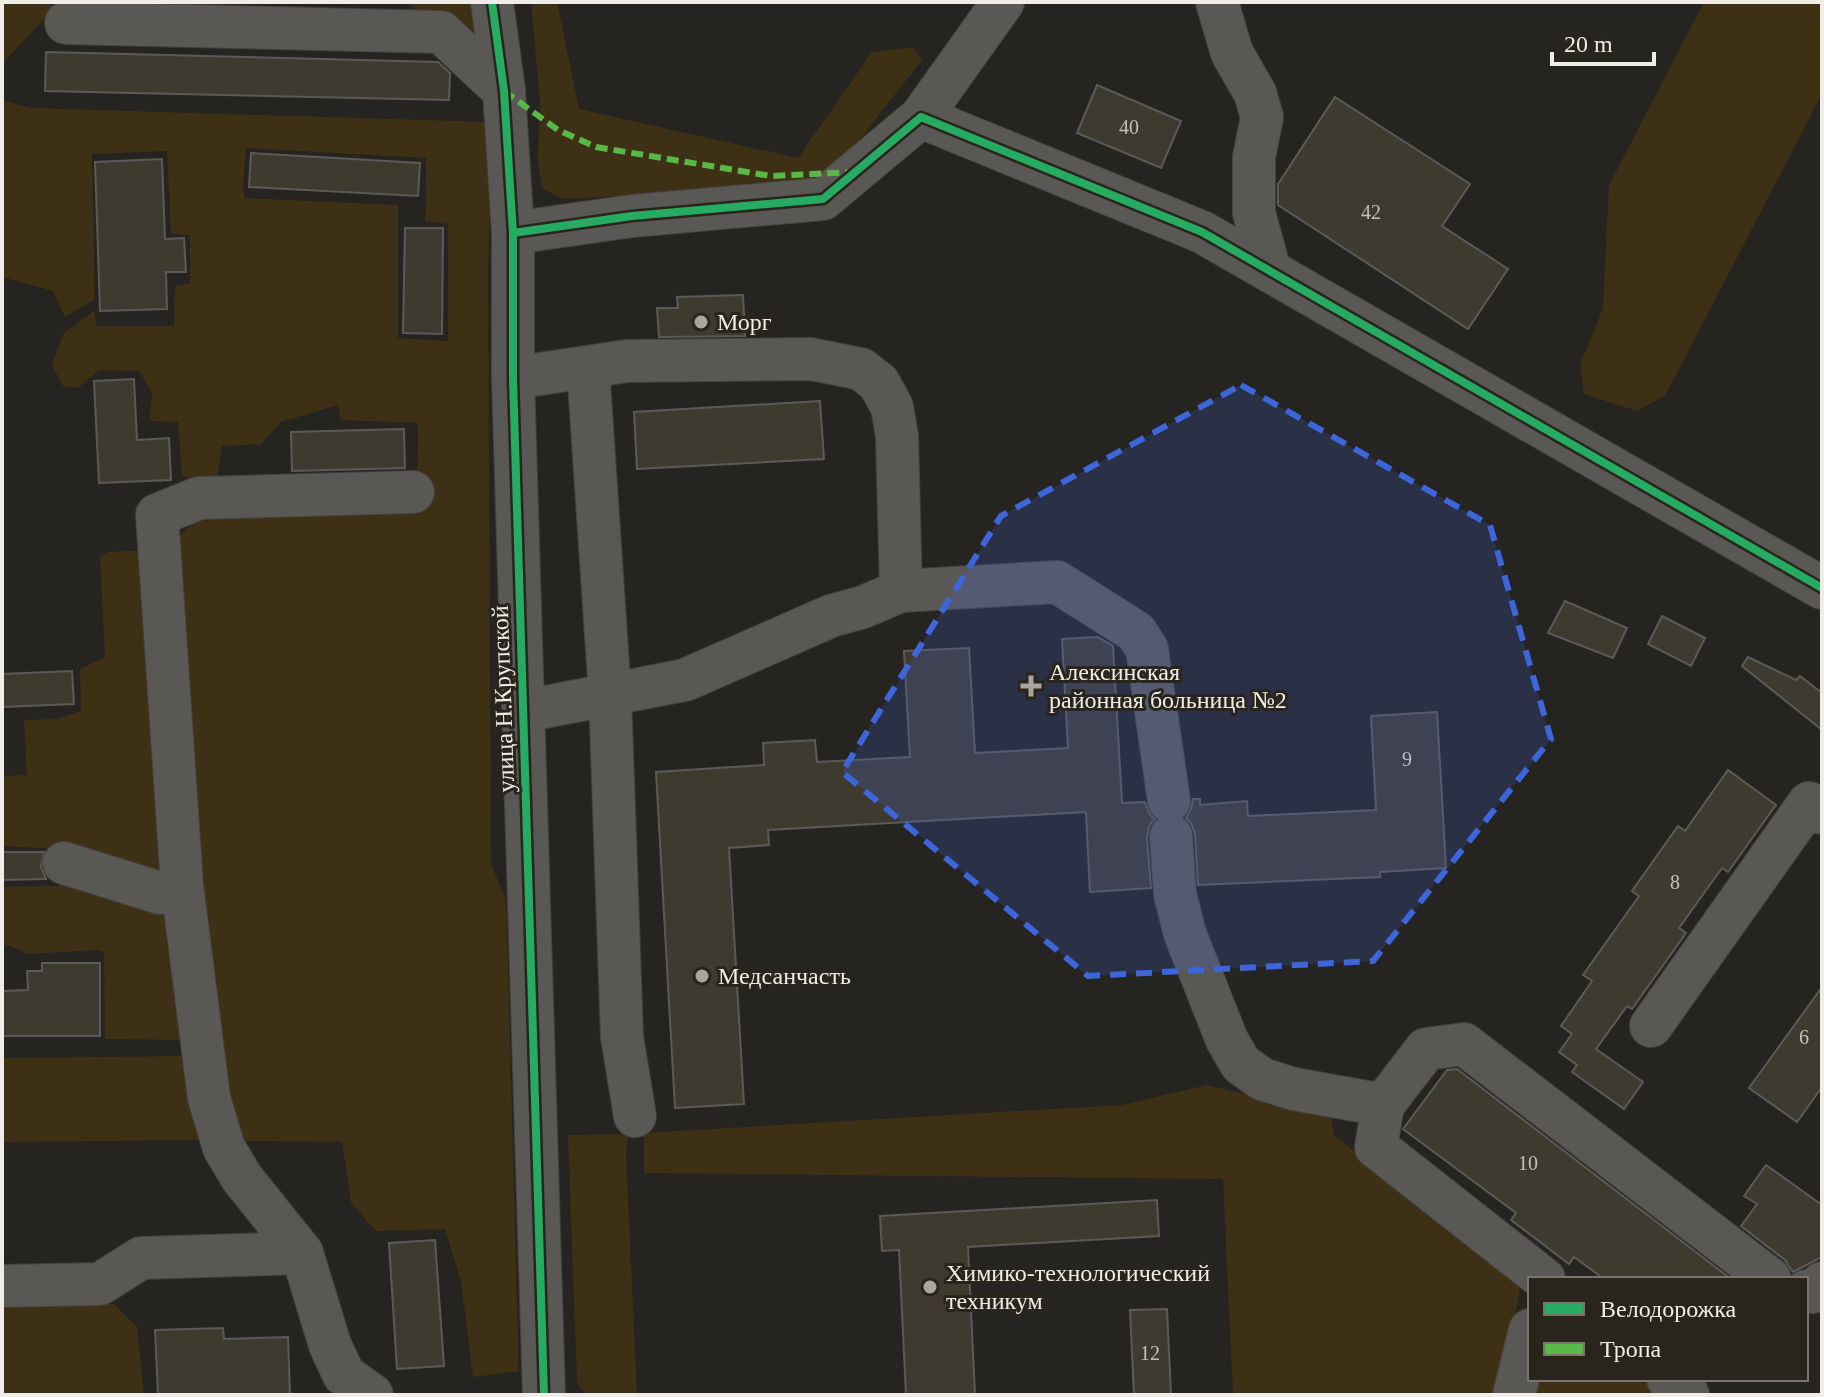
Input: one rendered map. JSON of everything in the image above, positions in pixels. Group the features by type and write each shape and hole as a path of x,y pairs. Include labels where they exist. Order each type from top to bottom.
{"street":[{"name":"улица Н.Крупской","path":"492,2 504,91 513,233 513,378 544,1395"},
{"path":"513,233 632,216 823,199 921,117 1003,2"},
{"path":"1217,2 1232,53 1255,93 1262,117 1254,157 1254,213 1270,271"},
{"path":"66,23 441,32 504,91"},
{"path":"921,117 1202,232 1822,588"},
{"path":"513,378 627,361 811,359 861,369 879,383 892,407 897,436 901,591"},
{"path":"588,367 610,695 622,1037 635,1116"},
{"path":"372,1395 344,1375 330,1345 302,1253 242,1178 224,1148 209,1098 182,885 157,515 199,498 413,492"},
{"path":"524,711 685,680 831,616 901,591 1057,582 1136,632 1147,649 1170,818 1175,894 1185,934 1227,1040 1241,1064 1262,1079 1294,1089 1383,1105"},
{"path":"1651,1026 1809,803 1822,813"},
{"path":"64,863 160,893 182,885"},
{"path":"1540,1277 1376,1147 1383,1105 1426,1049 1464,1044 1767,1277"},
{"path":"2,1286 100,1284 141,1258 302,1253"},
{"path":"1514,1395 1528,1338"},
{"path":"1670,1381 1688,1395"}],"highlighted area":[{"path":"1241,385 1490,525 1551,739 1373,961 1088,976 842,772 1001,516"}],"shaded area":[{"path":"2,2 60,2 2,64"},
{"path":"408,2 475,2 480,47 413,7"},
{"path":"531,2 557,2 579,109 798,158 872,52 913,47 922,60 825,184 563,199 543,189 538,164 540,101"},
{"path":"1704,2 1822,2 1822,94 1665,396 1637,411 1584,394 1580,365 1603,308 1609,185"},
{"path":"2,100 31,108 488,122 491,163 488,268 491,864 506,899 519,1371 473,1377 461,1281 445,1229 376,1231 351,1203 342,1142 242,1141 222,1082 194,874 174,542 204,511 417,505 418,423 341,420 338,405 281,422 261,444 222,446 217,477 182,477 178,422 150,421 152,393 139,371 99,370 78,388 63,386 52,365 64,333 94,311 97,326 174,326 175,286 190,283 190,235 171,233 167,151 92,154 95,299 65,317 53,291 2,277","holes":["246,148 426,158 425,221 448,224 448,341 398,338 398,205 245,198 243,188"]},
{"path":"151,550 171,862 145,879 59,849 2,846 2,776 27,775 24,720 57,719 81,711 80,669 105,657 100,557 108,552"},
{"path":"60,871 145,900 177,918 194,1040 105,1039 104,952 27,954 2,945 2,887 59,886"},
{"path":"194,1056 203,1140 2,1142 2,1058"},
{"path":"1207,1085 1331,1115 1334,1136 1522,1276 1502,1395 1233,1395 1223,1179 644,1173 644,1133 1122,1105"},
{"path":"628,1134 626,1156 637,1395 586,1395 577,1383 568,1135"},
{"path":"65,1299 114,1304 137,1327 144,1395 2,1395 2,1308"},
{"path":"1534,1381 1659,1381 1664,1395 1530,1395"}],"building":[{"path":"46,52 438,62 450,73 449,100 45,91"},
{"path":"1097,85 1181,121 1161,168 1077,133"},
{"path":"1335,97 1470,184 1442,226 1508,269 1468,329 1278,205 1278,184"},
{"path":"251,153 420,163 418,196 249,187"},
{"path":"162,159 165,239 184,238 186,272 166,272 167,309 100,311 95,162"},
{"path":"405,228 443,228 442,334 403,333"},
{"name":"Морг","path":"743,295 745,336 659,337 657,308 678,308 677,297"},
{"path":"134,379 137,440 169,438 171,480 99,483 94,381"},
{"path":"820,401 824,459 637,469 634,412"},
{"path":"404,429 405,468 292,471 291,432"},
{"path":"1565,601 1627,628 1613,658 1548,633"},
{"path":"1662,616 1705,638 1691,666 1648,644"},
{"path":"1098,637 1113,646 1122,803 1145,802 1155,819 1149,826 1147,837 1151,888 1090,892 1086,812 768,830 769,845 729,848 744,1104 675,1108 656,772 764,765 763,743 815,740 817,762 910,757 904,651 969,648 975,753 1068,748 1062,639"},
{"path":"1748,657 1796,680 1800,676 1822,693 1822,730 1742,666"},
{"path":"72,671 74,704 2,707 2,674"},
{"path":"1437,712 1446,868 1380,872 1380,877 1198,885 1195,834 1186,818 1193,799 1200,799 1200,805 1247,801 1248,816 1376,810 1371,716"},
{"path":"1728,770 1776,805 1728,872 1722,868 1679,928 1686,933 1632,1009 1627,1006 1596,1049 1643,1082 1624,1109 1572,1072 1577,1065 1559,1052 1572,1034 1561,1026 1592,981 1583,975 1639,896 1632,891 1678,826 1685,831"},
{"path":"2,852 44,852 41,867 46,879 2,880"},
{"path":"42,963 100,963 100,1036 2,1036 2,991 28,990 27,971 42,971"},
{"path":"1822,987 1822,1087 1797,1122 1749,1088"},
{"path":"1457,1069 1728,1277 1601,1277 1574,1257 1569,1264 1511,1220 1516,1213 1403,1129 1447,1070"},
{"path":"1766,1165 1822,1205 1822,1257 1793,1272 1785,1260 1741,1226 1757,1204 1744,1196"},
{"path":"1157,1200 1159,1236 968,1247 975,1395 906,1395 899,1250 882,1251 880,1216"},
{"path":"435,1240 444,1366 397,1369 389,1243"},
{"path":"1167,1309 1171,1395 1134,1395 1130,1310"},
{"path":"223,1328 224,1339 288,1337 290,1395 158,1395 155,1330"}],"marked path":[{"path":"504,91 558,130 596,147 771,176 855,172"}],"cycle path":[{"path":"492,2 504,91 513,233 513,378 544,1395"},
{"path":"513,233 632,216 823,199 921,117 1202,232 1822,588"}],"place":[{"name":"Морг","path":"701,322"},
{"name":"Алексинская районная больница №2","path":"1031,686"},
{"name":"Медсанчасть","path":"702,976"},
{"name":"Химико-технологический техникум","path":"930,1287"}]}
